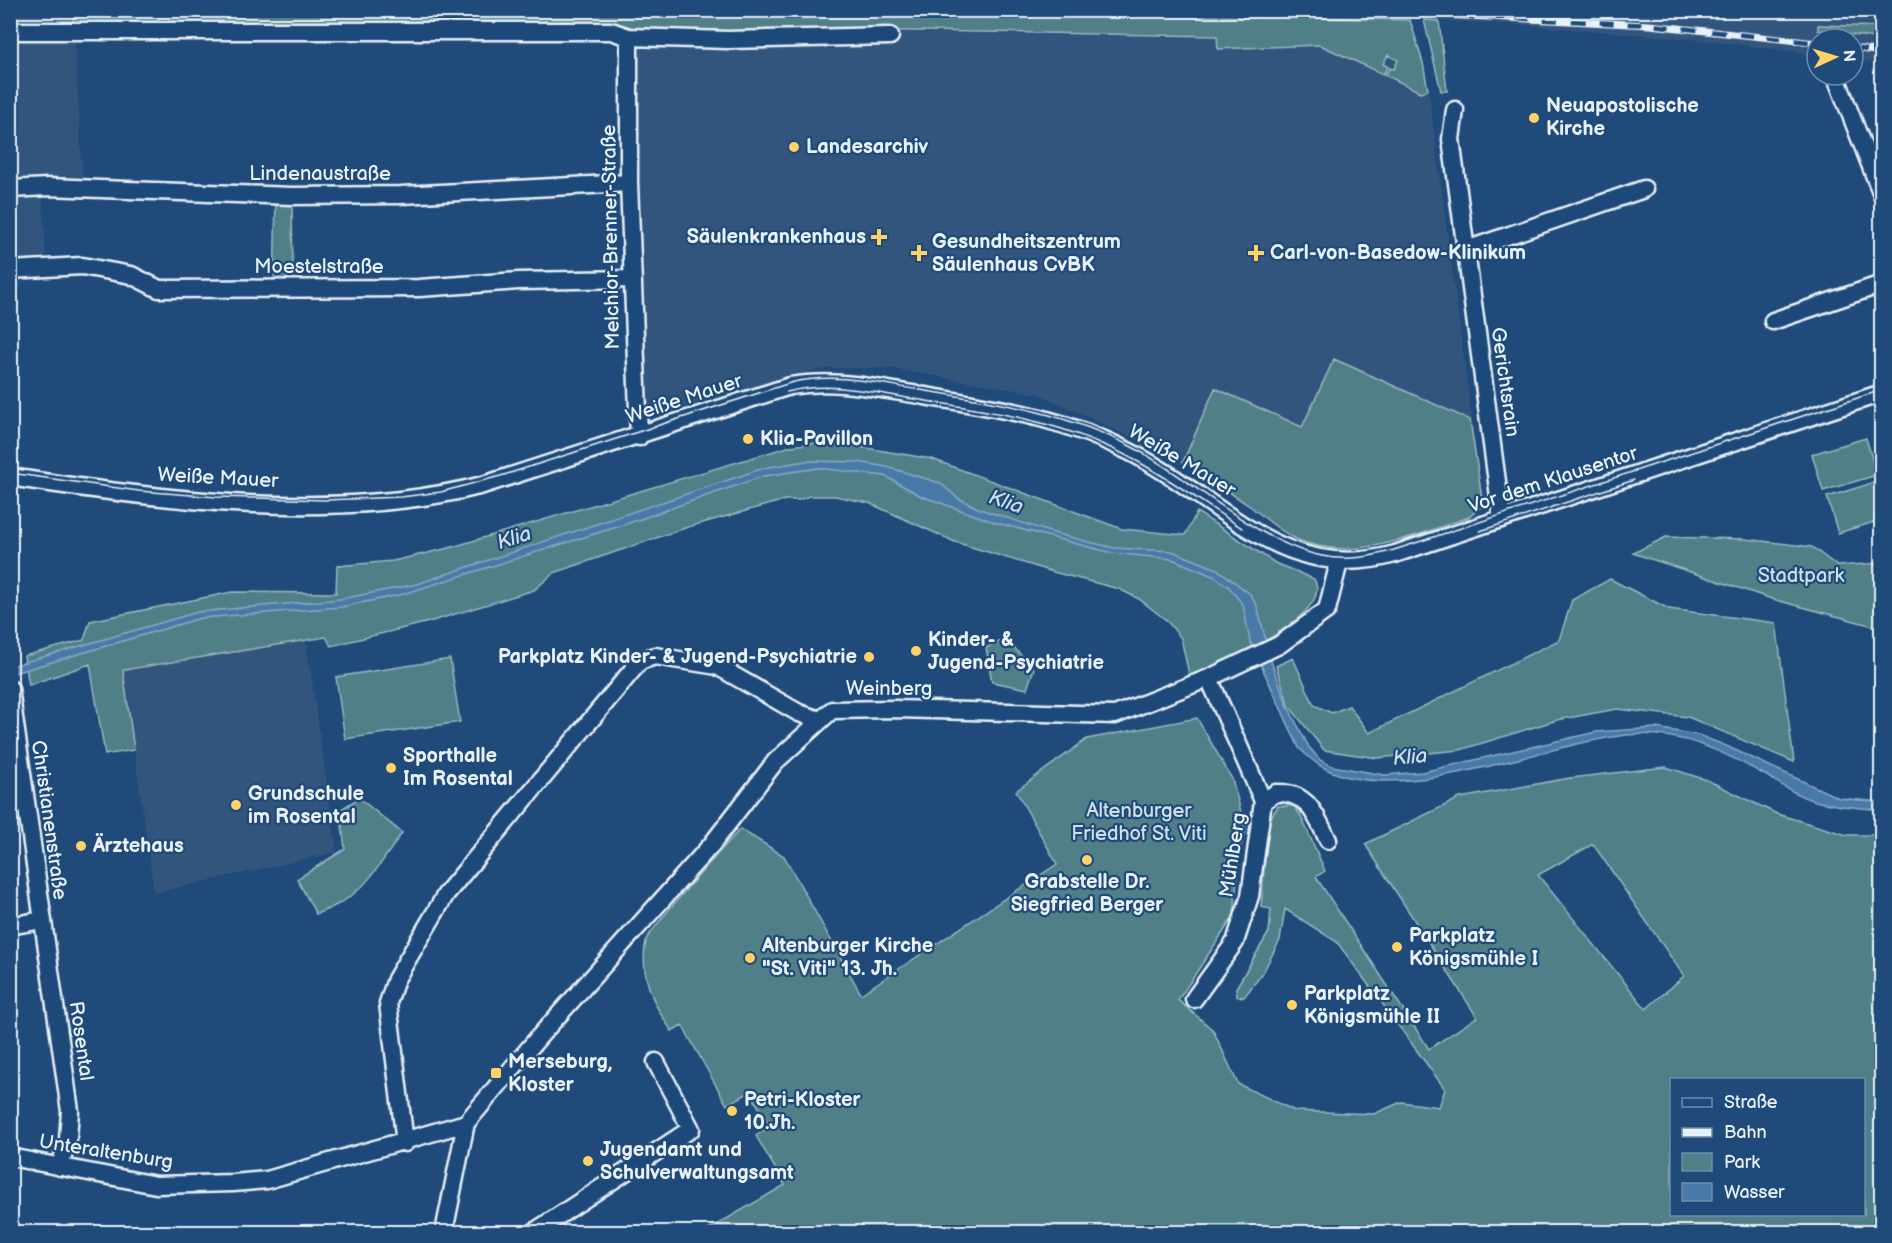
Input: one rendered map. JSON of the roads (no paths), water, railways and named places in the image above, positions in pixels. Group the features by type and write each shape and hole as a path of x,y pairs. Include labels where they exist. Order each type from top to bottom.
{"street":[{"path":"10,31 610,31 629,37 728,40 890,36"},
{"name":"Melchior-Brenner-Straße","path":"629,37 629,183 639,437"},
{"path":"1840,87 1881,195"},
{"name":"Gerichtsrain","path":"1455,110 1451,139 1502,519"},
{"name":"Lindenaustraße","path":"10,189 47,187 284,196 401,195 629,183"},
{"path":"1466,250 1644,189"},
{"name":"Moestelstraße","path":"10,270 82,266 131,275 159,289 419,288 519,281 632,279"},
{"path":"1773,321 1881,284"},
{"name":"Weiße Mauer","path":"10,477 138,495 325,505 384,503 462,491 639,437 783,389 816,382 863,386 1023,412 1069,425 1130,452 1287,550 1306,557 1339,562"},
{"name":"Vor dem Klausentor","path":"1339,562 1380,558 1881,393"},
{"name":"Weinberg","path":"466,1123 712,844 775,762 832,710 1115,715 1249,661 1279,645 1327,610 1335,588 1339,562"},
{"path":"405,1143 388,1003 396,979 447,894 640,661 655,656 717,666 799,713 820,720"},
{"name":"Mühlberg","path":"1194,999 1235,942 1250,896 1263,801 1209,678"},
{"name":"Christianenstraße","path":"11,694 42,920"},
{"path":"1263,801 1276,793 1301,797 1312,807 1328,840"},
{"path":"10,926 42,920"},
{"name":"Rosental","path":"42,920 70,1111 68,1140 60,1167"},
{"path":"534,1233 691,1129 656,1062"},
{"path":"444,1233 466,1123"},
{"name":"Unteraltenburg","path":"10,1157 156,1185 233,1183 267,1180 405,1143 466,1123"}],"water":[{"path":"806,461 858,462 887,467 940,483 958,498 980,509 1053,533 1114,548 1172,551 1217,569 1250,594 1257,606 1272,664 1288,707 1309,747 1320,760 1332,766 1385,775 1422,772 1596,732 1656,728 1698,735 1839,798 1881,802 1881,810 1818,802 1792,791 1716,750 1682,739 1646,734 1593,741 1434,777 1395,781 1360,779 1328,770 1299,748 1250,641 1243,605 1229,587 1215,577 1172,559 1112,553 997,523 921,496 885,476 818,468 764,476 623,525 400,595 341,607 201,618 11,674 11,666 198,612 341,599 417,584 764,468"}],"tram line":[{"path":"10,473 139,491 217,497 325,500 401,497 441,492 504,475 790,383 823,378 839,379 871,382 1003,404 1082,425 1134,448 1275,539 1322,556 1349,558 1394,550 1882,390"},
{"path":"787,392 819,387 866,391 984,410 1053,426 1097,442 1135,460 1242,528"},
{"path":"1480,531 1634,480"}],"railway":[{"path":"1348,10 1650,25 1805,42"},
{"path":"1865,50 1882,52"}],"place":[{"name":"Neuapostolische Kirche","path":"1534,118"},
{"name":"Landesarchiv","path":"794,147"},
{"name":"Säulenkrankenhaus","path":"879,237"},
{"name":"Gesundheitszentrum Säulenhaus CvBK","path":"919,253"},
{"name":"Carl-von-Basedow-Klinikum","path":"1256,253"},
{"name":"Klia-Pavillon","path":"748,439"},
{"name":"Kinder- & Jugend-Psychiatrie","path":"916,651"},
{"name":"Parkplatz Kinder- & Jugend-Psychiatrie","path":"869,657"},
{"name":"Sporthalle Im Rosental","path":"391,768"},
{"name":"Grundschule im Rosental","path":"236,805"},
{"name":"Ärztehaus","path":"81,846"},
{"name":"Grabstelle Dr. Siegfried Berger","path":"1087,860"},
{"name":"Parkplatz Königsmühle I","path":"1397,947"},
{"name":"Altenburger Kirche \"St. Viti\" 13. Jh.","path":"750,958"},
{"name":"Parkplatz Königsmühle II","path":"1292,1005"},
{"name":"Merseburg, Kloster","path":"496,1073"},
{"name":"Petri-Kloster 10.Jh.","path":"732,1111"},
{"name":"Jugendamt und Schulverwaltungsamt","path":"588,1161"}],"water label":[{"name":"Klia","path":"1006,502"},
{"name":"Klia","path":"514,538"},
{"name":"Klia","path":"1410,757"}],"park label":[{"name":"Stadtpark","path":"1801,576"},
{"name":"Altenburger Friedhof St. Viti","path":"1139,822"}]}
